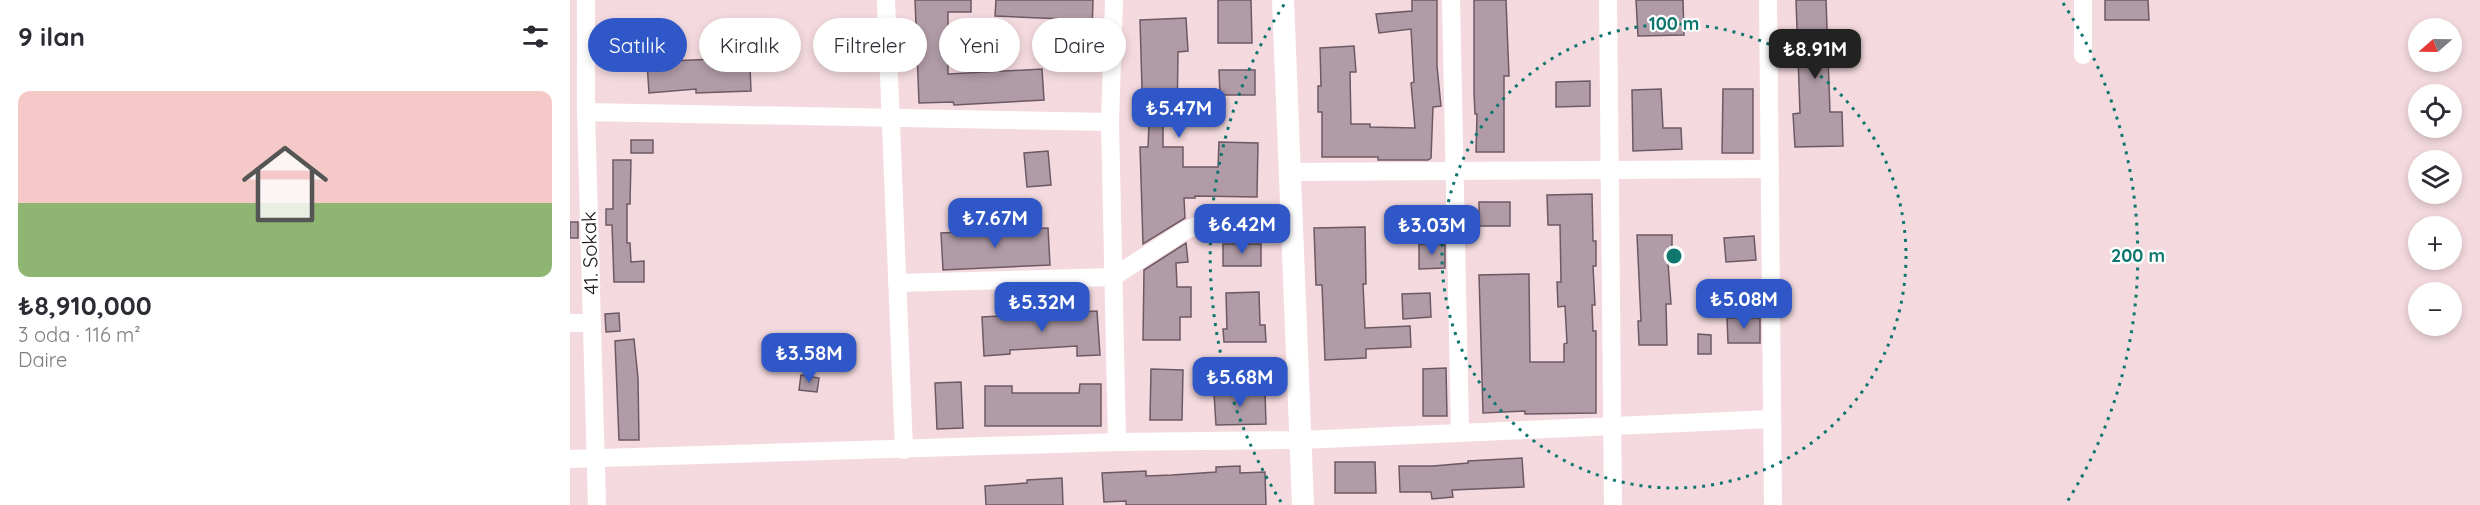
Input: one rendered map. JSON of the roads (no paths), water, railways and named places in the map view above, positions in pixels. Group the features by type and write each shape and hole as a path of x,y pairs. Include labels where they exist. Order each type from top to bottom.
{"street":[{"name":"41. Sokak","path":"586,0 586,112 579,191 592,323 597,505"},
{"path":"886,0 904,450"},
{"path":"1114,0 1110,122 1117,442"},
{"path":"1283,0 1303,505"},
{"path":"1451,0 1460,432"},
{"path":"1608,0 1613,505"},
{"path":"1768,0 1773,505"},
{"path":"2083,0 2083,55"},
{"path":"586,112 1110,122"},
{"path":"1291,172 1770,169"},
{"path":"897,283 1113,277 1186,230 1218,217 1293,215"},
{"path":"570,323 592,323"},
{"path":"570,459 1117,442 1301,440 1772,419"}]}
